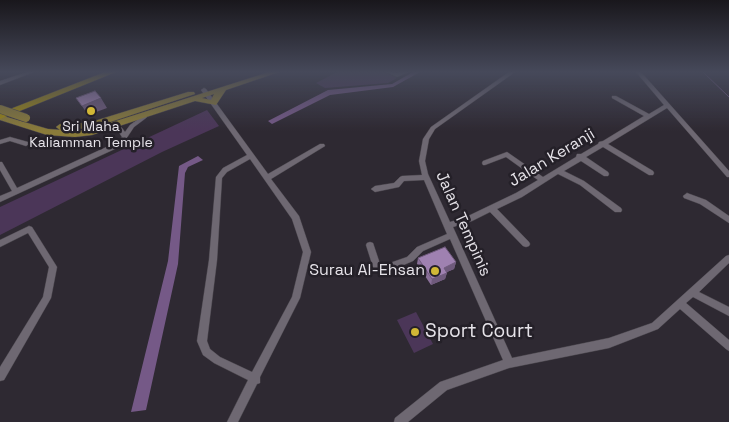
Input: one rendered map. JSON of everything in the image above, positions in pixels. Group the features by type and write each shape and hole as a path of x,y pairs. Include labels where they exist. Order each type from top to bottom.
{"highway":[{"path":"0,110 48,92"},
{"path":"0,117 63,92"}],"main road":[{"path":"0,110 47,132 75,134 100,130 144,117 194,100 209,92"},
{"path":"0,117 65,128 89,126 212,92"},
{"path":"194,100 213,103 221,92"}],"street":[{"name":"Jalan Tempinis","path":"484,92 432,128 426,139 423,153 426,177 509,363"},
{"path":"654,92 729,175"},
{"path":"206,93 296,218 307,252 296,298 256,379 232,422"},
{"path":"614,97 648,116"},
{"name":"Jalan Keranji","path":"448,226 491,208 542,180 579,156 666,106"},
{"path":"0,199 116,146 132,126 144,117"},
{"path":"100,130 120,129 125,137"},
{"path":"0,142 10,139 26,144"},
{"path":"601,143 651,173"},
{"path":"267,178 322,146"},
{"path":"485,163 507,154 542,180"},
{"path":"251,156 226,170 219,177 213,260 202,341 206,352 217,360 256,379"},
{"path":"579,156 606,174"},
{"path":"0,164 16,192"},
{"path":"557,171 582,183 618,210"},
{"path":"375,189 396,185 404,178 426,177"},
{"path":"688,196 703,202 729,220"},
{"path":"491,208 526,244"},
{"path":"0,244 28,229 53,267 47,298 0,376"},
{"path":"370,245 377,267 384,269 410,259 420,249 452,234"},
{"path":"399,422 444,386 509,363 609,343 655,326 729,258"},
{"path":"693,293 729,312"},
{"path":"680,304 729,346"}],"shaded area":[{"path":"325,92 356,92 330,95 272,124 268,121"},
{"path":"207,110 219,126 162,152 0,235 0,207"},
{"path":"198,156 203,160 188,167 185,173 178,264 146,410 131,412 168,261 179,166"},
{"name":"Sport Court","path":"416,312 433,344 414,353 397,320"}],"building":[{"path":"96,92 101,98 82,106 76,98"},
{"name":"Surau Al-Ehsan","path":"445,247 456,262 444,268 447,273 432,279 418,258"}],"waterway":[{"path":"723,92 729,97"}],"place":[{"name":"Sri Maha Kaliamman Temple","path":"91,111"},
{"name":"Surau Al-Ehsan","path":"435,271"},
{"name":"Sport Court","path":"415,332"}]}
